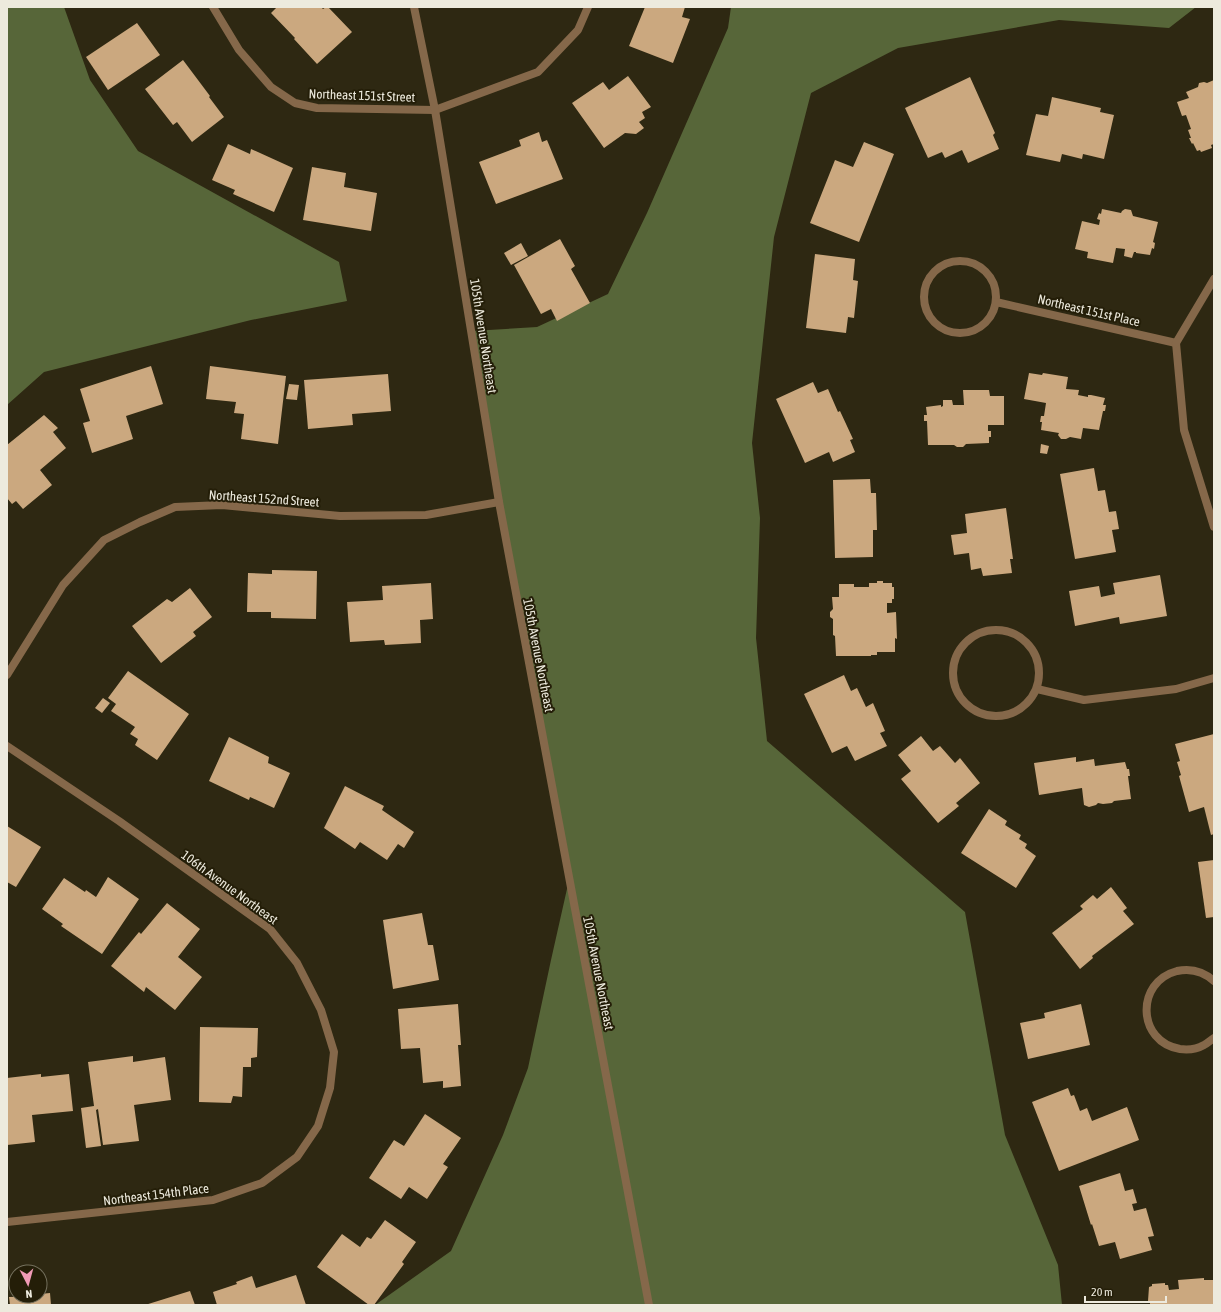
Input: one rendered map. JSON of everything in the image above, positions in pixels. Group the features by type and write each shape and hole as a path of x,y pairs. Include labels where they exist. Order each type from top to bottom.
{"street":[{"name":"Northeast 151st Street","path":"213,7 239,50 271,87 295,103 317,108 436,110"},
{"name":"105th Avenue Northeast","path":"414,7 436,110 499,502 649,1305"},
{"path":"436,110 538,72 578,30 588,7"},
{"path":"964,261 978,265 989,275 995,288 996,302 992,315 982,326 970,332 955,334 942,329 931,320 924,307 923,293 928,279 937,268 950,262 964,261"},
{"path":"1214,279 1176,343 1184,430 1214,526"},
{"name":"Northeast 151st Place","path":"996,302 1176,343"},
{"name":"Northeast 152nd Street","path":"7,675 63,585 104,540 175,507 222,505 340,516 426,515 499,502"},
{"path":"995,630 1012,632 1026,641 1036,655 1040,672 1037,689 1028,703 1014,713 997,716 980,714 966,705 956,691 952,674 955,658 964,643 978,634 995,630"},
{"path":"1037,689 1084,700 1176,689 1214,678"},
{"name":"106th Avenue Northeast","path":"7,746 119,822 270,930 297,963 321,1010 334,1052 330,1088 318,1126 297,1158"},
{"path":"1214,981 1200,972 1184,969 1169,973 1156,983 1148,996 1146,1012 1150,1027 1159,1039 1173,1047 1188,1050 1203,1046 1214,1038"},
{"name":"Northeast 154th Place","path":"7,1222 214,1200 262,1183 297,1158"}],"green space":[{"path":"7,7 64,7 90,80 138,151 339,262 347,301 251,320 44,372 7,405"},
{"path":"731,7 1196,7 1169,28 1059,20 898,48 811,93 774,237 752,443 760,518 756,638 767,741 965,912 1005,1135 1058,1265 1062,1305 375,1305 451,1251 503,1135 528,1068 569,880 472,331 537,327 608,294 647,213 728,28"}],"building":[{"path":"277,7 321,7 323,9 328,7 352,32 317,64 271,13"},
{"path":"645,7 685,7 682,17 690,19 673,63 629,46"},
{"path":"137,23 160,55 108,90 86,57"},
{"path":"183,60 224,117 192,142 177,122 173,125 145,89"},
{"path":"628,76 651,107 642,112 645,118 639,122 644,128 636,134 625,133 604,148 572,103 603,82 609,90"},
{"path":"970,77 995,133 993,135 999,149 968,163 962,150 945,158 942,152 928,158 905,108"},
{"path":"1214,80 1214,144 1211,145 1212,148 1201,152 1200,150 1197,151 1189,138 1191,138 1188,130 1191,129 1186,115 1182,116 1177,102 1189,98 1186,92 1198,87 1199,83 1207,83"},
{"path":"1052,97 1101,108 1100,112 1114,115 1104,159 1083,154 1082,159 1062,154 1060,162 1026,155 1036,114 1048,116"},
{"path":"539,132 542,142 547,140 563,179 496,204 479,162 521,146 519,140"},
{"path":"864,142 894,154 859,242 810,223 835,160 853,167"},
{"path":"228,144 250,154 251,149 293,168 274,212 233,194 235,190 212,180"},
{"path":"312,167 346,173 344,187 377,193 371,231 303,220"},
{"path":"1102,209 1121,213 1125,209 1131,210 1133,216 1158,222 1153,242 1155,243 1154,249 1152,248 1150,255 1134,252 1132,258 1124,256 1125,249 1116,248 1113,263 1087,258 1088,252 1075,249 1082,221 1099,225 1100,220 1097,219 1099,213 1101,214"},
{"path":"560,239 575,266 571,269 590,303 557,321 551,309 541,314 514,265"},
{"path":"521,243 528,256 511,265 504,253"},
{"path":"815,254 855,259 853,280 858,281 854,318 848,317 846,333 806,328"},
{"path":"151,366 163,404 126,416 133,439 92,453 83,423 90,421 80,389"},
{"path":"210,366 286,376 278,444 241,439 244,414 234,413 236,402 206,399"},
{"path":"1029,373 1042,375 1043,373 1068,377 1066,389 1079,390 1078,395 1088,397 1088,395 1091,395 1105,398 1103,405 1106,405 1105,411 1103,411 1099,430 1083,428 1081,439 1070,437 1061,439 1058,435 1059,433 1041,430 1041,416 1044,416 1046,403 1024,399"},
{"path":"388,374 391,411 352,414 353,425 308,429 304,380"},
{"path":"813,382 818,393 828,389 838,412 840,411 853,439 850,440 855,452 833,462 829,452 805,463 776,399"},
{"path":"289,384 299,385 297,400 286,399"},
{"path":"963,390 989,390 990,396 1004,396 1004,425 988,425 988,431 991,431 989,443 966,444 963,447 957,447 954,445 928,445 927,421 924,421 924,415 927,415 926,407 941,405 941,407 943,406 943,400 952,400 953,405 964,405"},
{"path":"44,415 58,428 53,432 66,448 40,470 52,485 23,509 16,501 12,504 7,498 7,445"},
{"path":"1041,444 1049,446 1047,454 1040,453"},
{"path":"1094,468 1098,491 1105,490 1109,512 1116,511 1119,529 1112,530 1116,552 1075,559 1060,474"},
{"path":"870,479 871,493 876,493 877,530 873,530 873,557 835,558 833,480"},
{"path":"1006,508 1013,559 1010,559 1012,573 983,576 981,568 971,570 969,553 954,555 951,535 967,533 965,514"},
{"path":"272,570 317,571 316,619 271,618 271,612 247,612 248,573 272,574"},
{"path":"1160,575 1167,616 1120,624 1119,617 1075,626 1069,591 1099,586 1101,597 1115,594 1113,583"},
{"path":"877,581 892,583 892,587 894,587 894,599 892,599 892,603 887,603 887,613 896,612 897,639 895,638 895,652 877,652 877,655 871,656 836,656 835,636 833,635 833,619 830,617 830,612 833,609 832,597 839,597 839,584 854,584 854,587 869,587 869,583 877,583"},
{"path":"431,583 433,619 420,620 421,643 385,645 384,640 350,642 347,602 383,600 382,586"},
{"path":"190,588 212,617 193,632 196,636 161,663 132,626 167,599 172,602"},
{"path":"128,671 189,714 157,760 135,745 138,739 130,734 135,727 111,711 116,704 108,698"},
{"path":"844,675 851,691 857,688 866,707 873,703 885,731 880,733 887,746 855,761 847,746 832,753 804,694"},
{"path":"103,698 110,703 102,713 95,708"},
{"path":"1214,734 1214,834 1211,835 1204,807 1189,812 1179,776 1181,775 1177,762 1180,761 1175,744"},
{"path":"921,736 933,751 940,746 955,763 960,758 980,783 956,803 959,806 938,823 901,779 911,771 898,755"},
{"path":"229,737 269,757 268,763 290,773 274,808 250,797 249,800 209,781"},
{"path":"1076,757 1076,762 1094,759 1095,766 1125,762 1127,769 1129,769 1130,776 1128,776 1131,799 1114,801 1112,803 1098,803 1089,807 1084,805 1082,788 1039,795 1034,763"},
{"path":"345,786 384,806 382,810 414,832 404,848 398,844 387,860 360,842 355,849 324,828"},
{"path":"989,809 1007,821 1005,825 1021,835 1019,839 1027,844 1025,848 1036,856 1016,888 961,853"},
{"path":"7,826 41,847 16,887 7,882"},
{"path":"1214,860 1214,917 1206,918 1198,862"},
{"path":"108,877 139,899 102,954 61,926 63,924 42,909 64,878 85,892 86,890 96,897"},
{"path":"1111,887 1127,908 1123,911 1134,924 1092,956 1093,958 1080,969 1052,933 1083,909 1080,906 1093,895 1097,899"},
{"path":"167,903 200,929 178,957 202,977 175,1010 146,987 144,992 111,966 139,932 141,934"},
{"path":"422,913 428,945 433,945 439,980 393,989 383,920"},
{"path":"458,1004 461,1045 458,1045 461,1086 443,1088 443,1081 423,1083 420,1048 401,1049 398,1009"},
{"path":"1081,1004 1090,1045 1028,1059 1020,1023 1045,1018 1044,1013"},
{"path":"200,1027 258,1028 257,1057 251,1058 251,1067 243,1067 242,1097 233,1096 231,1103 199,1102"},
{"path":"133,1056 133,1062 165,1057 171,1100 134,1105 139,1141 103,1145 98,1109 96,1110 101,1146 86,1148 81,1108 94,1106 88,1062"},
{"path":"41,1074 41,1077 69,1074 73,1111 32,1115 35,1142 7,1145 7,1078"},
{"path":"1068,1088 1071,1096 1074,1095 1080,1111 1087,1108 1092,1121 1127,1107 1139,1140 1059,1171 1032,1102"},
{"path":"425,1114 461,1138 443,1164 448,1167 427,1199 409,1187 401,1199 369,1178 394,1140 404,1146"},
{"path":"1120,1173 1125,1191 1133,1189 1137,1203 1132,1204 1134,1211 1146,1208 1154,1236 1148,1237 1152,1250 1120,1259 1115,1242 1099,1246 1079,1186"},
{"path":"385,1220 416,1242 402,1262 404,1264 374,1305 369,1305 317,1267 342,1234 360,1247 367,1237 371,1239"},
{"path":"296,1275 306,1305 217,1305 213,1292 237,1284 236,1282 252,1276 256,1288"},
{"path":"1204,1278 1204,1280 1214,1280 1214,1305 1150,1305 1150,1301 1148,1301 1149,1287 1152,1286 1152,1284 1165,1283 1165,1285 1168,1285 1169,1290 1179,1289 1178,1280"},
{"path":"190,1291 195,1305 145,1305"},
{"path":"48,1293 50,1293 51,1305 10,1305 48,1304"}]}
